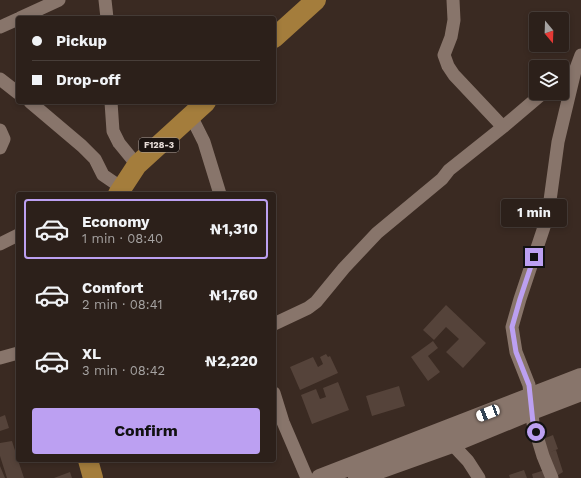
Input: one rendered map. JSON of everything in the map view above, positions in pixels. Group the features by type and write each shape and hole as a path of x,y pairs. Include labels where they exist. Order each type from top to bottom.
{"main road":[{"path":"276,36 316,0"},
{"name":"F128-3","path":"120,191 138,165 204,104"},
{"path":"88,462 92,478"}],"street":[{"path":"23,16 59,0"},
{"path":"105,0 107,16"},
{"path":"453,0 454,20 451,37 444,55 448,66 503,127"},
{"path":"0,27 16,19"},
{"path":"552,478 543,456 533,423 529,385 516,352 512,327 548,215 558,142 574,71 581,55"},
{"path":"569,74 574,71"},
{"path":"0,79 16,91"},
{"path":"276,323 308,308 316,302 344,268 377,233 442,179 449,170 535,100"},
{"path":"32,104 82,146 95,159 103,175 120,191"},
{"path":"111,104 113,131 119,143 138,165"},
{"path":"191,116 204,142 219,192"},
{"path":"0,130 4,139 0,148"},
{"path":"0,244 16,236"},
{"path":"0,358 16,354"},
{"path":"357,478 452,444 581,377"},
{"path":"320,478 531,404 581,392"},
{"path":"276,399 283,422 307,478"},
{"path":"452,444 468,461 479,478"}],"building":[{"path":"446,305 486,343 463,368 446,352 459,339 446,327 434,340 423,330"},
{"path":"433,341 438,348 428,356 440,372 428,381 411,357"},
{"path":"326,354 328,357 330,356 338,373 300,390 290,367 313,357 318,367 323,364 320,357"},
{"path":"338,382 349,410 312,424 301,395 316,389 320,399 326,397 323,388"},
{"path":"399,386 405,406 372,416 366,396"},
{"path":"5,415 9,428 0,431 0,417"},
{"path":"553,435 558,449 548,453 543,439"},
{"path":"12,441 16,453 16,462 19,462 24,478 7,478 0,456 0,443"},
{"path":"556,450 563,472 555,477 545,454"},
{"path":"0,466 5,478 0,478"},
{"path":"524,470 527,478 510,478 509,475"},
{"path":"545,470 548,478 533,478 532,474"},
{"path":"70,472 72,478 54,478"}],"route":[{"path":"534,257 512,327 516,352 529,385 533,423 536,432"}]}
